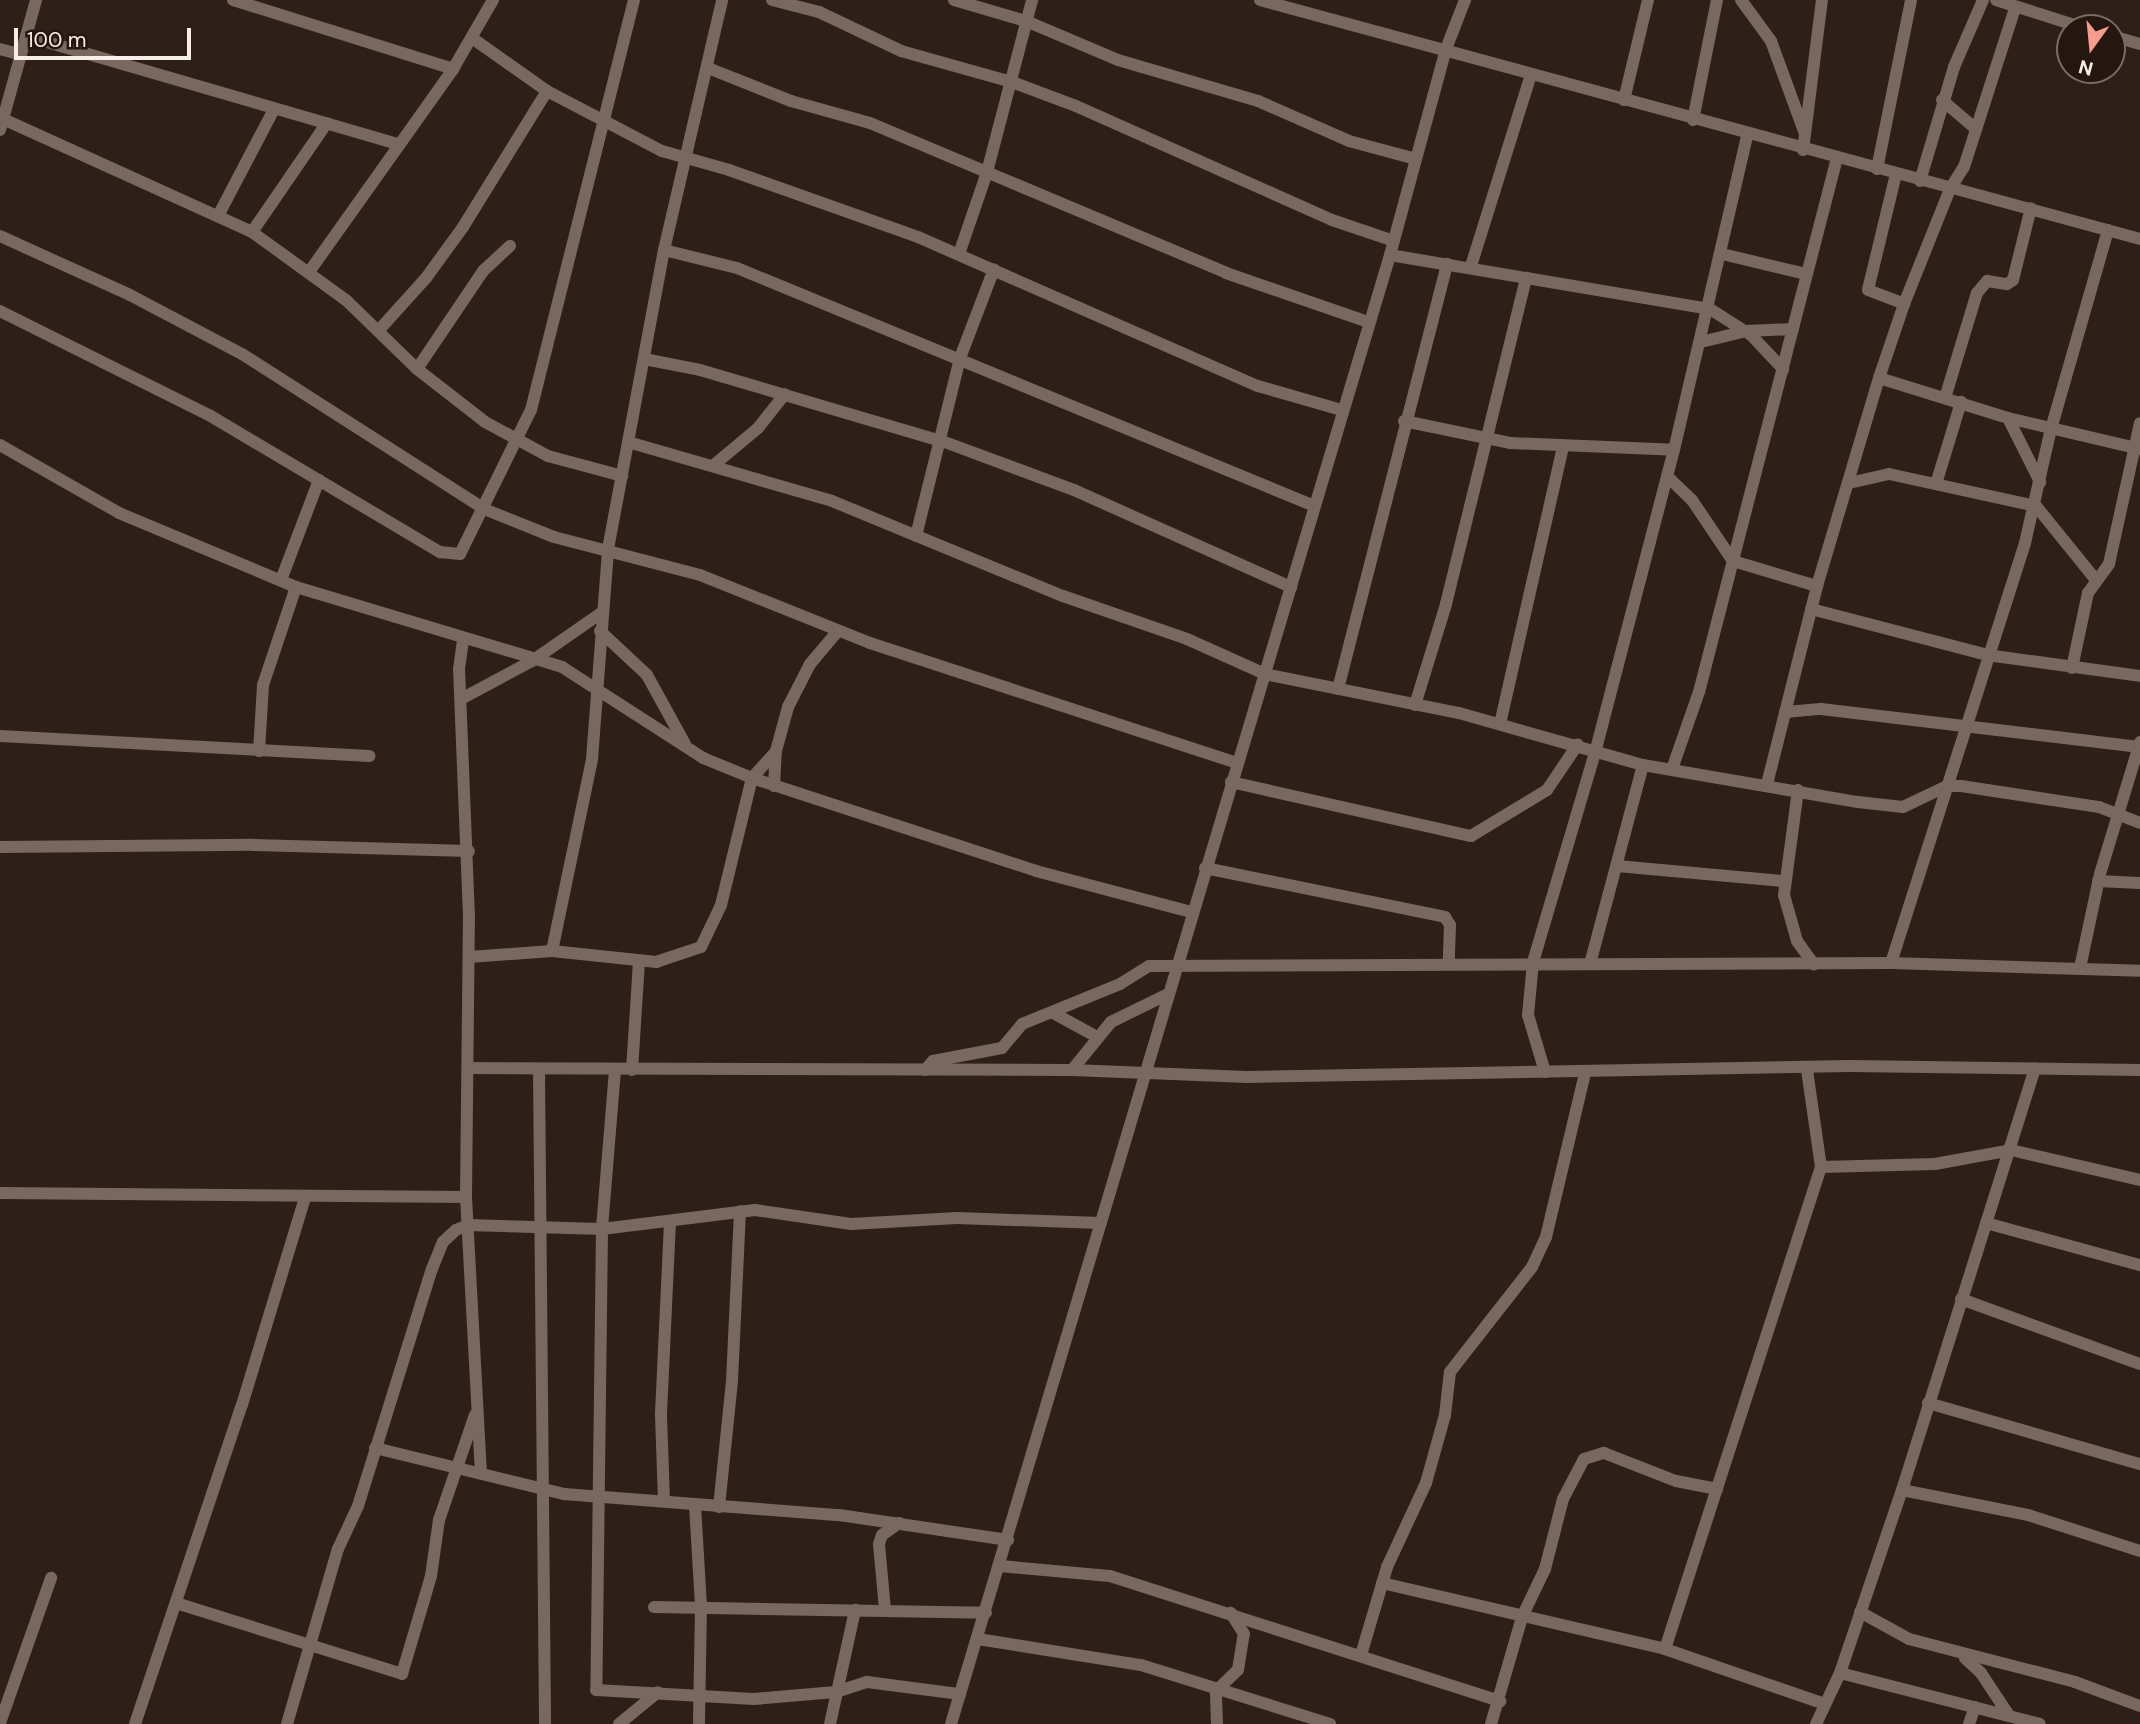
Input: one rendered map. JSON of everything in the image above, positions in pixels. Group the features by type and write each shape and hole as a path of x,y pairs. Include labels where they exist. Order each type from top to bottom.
{"street":[{"path":"36,0 19,54 2,124 219,214 252,232 309,272 379,330 417,369 485,422 548,456 622,476"},
{"path":"233,0 453,69"},
{"path":"309,272 397,144 453,69 493,0"},
{"path":"0,311 209,415 451,555 460,554 518,442 545,360 634,0"},
{"path":"552,951 592,759 601,613 608,549 664,250 689,158 722,0"},
{"path":"772,0 819,12 901,51 1012,82 1152,138 1332,220 1394,241"},
{"path":"954,0 1026,21 1118,60 1187,78 1296,116 1349,141 1416,159"},
{"path":"960,254 987,172 1032,0"},
{"path":"1259,0 1446,49 1747,136 2031,208 2140,239"},
{"path":"951,1724 1008,1540 1143,1071 1291,587 1312,505 1390,256 1446,49 1465,0"},
{"path":"1624,100 1648,0"},
{"path":"1693,120 1717,0"},
{"path":"1741,0 1771,41 1805,134"},
{"path":"1803,150 1822,0"},
{"path":"1877,169 1911,0"},
{"path":"1920,181 1942,100 1983,0"},
{"path":"1996,0 2056,20"},
{"path":"1767,784 1817,586 1879,379 1904,304 1951,189 1964,167 2015,8"},
{"path":"26,36 273,111 397,144"},
{"path":"472,38 547,91 662,151 689,158 960,254 1258,386 1341,410"},
{"path":"0,49 19,54"},
{"path":"708,68 791,101 870,123 1226,274 1368,322"},
{"path":"1471,266 1531,74"},
{"path":"379,330 426,278 463,228 547,91"},
{"path":"1942,100 1976,129"},
{"path":"219,214 273,111"},
{"path":"252,232 327,124"},
{"path":"1545,1072 1528,1015 1533,961 1596,748 1674,450 1710,309 1747,136"},
{"path":"1672,769 1699,692 1837,158"},
{"path":"1896,174 1868,290 1904,304"},
{"path":"1945,398 1977,293 1986,281 2007,284 2013,280 2031,208"},
{"path":"1891,963 2036,506 2051,429 2108,230"},
{"path":"0,236 131,295 242,354 484,509 554,537 700,575 838,631 1237,763"},
{"path":"417,369 489,263 510,246"},
{"path":"664,250 737,268 1312,505"},
{"path":"1722,254 1806,274"},
{"path":"1390,256 1471,266 1710,309 1746,331 1783,369"},
{"path":"1338,689 1404,421 1447,264"},
{"path":"916,536 942,441 960,358 994,269"},
{"path":"1415,705 1446,604 1483,439 1526,278"},
{"path":"1701,342 1746,331 1793,329"},
{"path":"644,359 785,394 942,441 1074,490 1291,587"},
{"path":"1879,379 2008,418 2137,448"},
{"path":"715,464 758,428 785,394"},
{"path":"1936,484 1961,402"},
{"path":"2008,418 2041,482"},
{"path":"1404,421 1483,439 1563,446 1674,450"},
{"path":"2072,668 2088,593 2109,564 2137,448 2140,423"},
{"path":"628,442 715,464 832,501 916,536 1187,639 1265,674 1500,724 1596,748 1643,765 1903,807 1947,786 2099,807 2140,824"},
{"path":"0,445 129,517 296,587 463,641 562,667 689,750 752,778 1036,871 1191,912"},
{"path":"1500,724 1563,446"},
{"path":"1849,483 1889,474 2036,506 2096,580"},
{"path":"1667,476 1692,500 1734,561 1817,586"},
{"path":"281,580 318,480"},
{"path":"259,751 263,685 296,587"},
{"path":"1811,609 1987,655 2140,676"},
{"path":"461,699 532,661 601,613"},
{"path":"600,631 647,675 689,750"},
{"path":"774,786 776,751 797,686 838,631"},
{"path":"463,641 461,699 469,851 466,1197 476,1329 475,1415 481,1474"},
{"path":"1785,712 1821,709 2140,746 2116,816 2098,881 2080,968"},
{"path":"0,736 369,756"},
{"path":"1231,782 1471,836 1548,790 1578,744"},
{"path":"469,957 552,951 639,962 684,956 706,941 721,905 752,778 776,751"},
{"path":"1590,964 1643,765"},
{"path":"1798,790 1783,881 1788,920 1797,941 1814,964"},
{"path":"0,847 253,845 469,851"},
{"path":"1617,866 1783,881"},
{"path":"1205,868 1445,918 1450,925 1449,963"},
{"path":"2098,881 2140,883"},
{"path":"925,1070 933,1060 1002,1048 1022,1024 1055,1014 1120,984 1142,968 1533,961 1590,964 1891,963 2140,971"},
{"path":"632,1070 639,962"},
{"path":"1073,1070 1097,1037 1132,1009 1166,995"},
{"path":"1055,1014 1097,1037"},
{"path":"468,1068 1073,1070 1247,1077 1545,1072 2140,1070"},
{"path":"1816,1724 1840,1673 1902,1490 2035,1069"},
{"path":"539,1070 545,1724"},
{"path":"615,1070 602,1229 598,1416 601,1498 596,1690 700,1693 754,1699 836,1692 867,1682 960,1695"},
{"path":"1665,1649 1821,1167 1807,1070"},
{"path":"1361,1655 1382,1583 1426,1483 1445,1415 1450,1372 1532,1267 1546,1237 1585,1073"},
{"path":"1821,1167 1935,1164 2011,1150 2140,1180"},
{"path":"0,1193 305,1198 466,1197"},
{"path":"135,1724 305,1198"},
{"path":"286,1724 312,1647 338,1549 375,1448 443,1242 468,1226 602,1229 670,1224 740,1212 771,1211 851,1224 957,1218 1101,1223"},
{"path":"719,1507 732,1381 740,1212"},
{"path":"1986,1223 2140,1265"},
{"path":"664,1501 662,1402 670,1224"},
{"path":"1961,1299 2140,1364"},
{"path":"1928,1403 2140,1464"},
{"path":"176,1603 380,1671 402,1674 406,1670 431,1576 439,1520 475,1415"},
{"path":"375,1448 542,1489 601,1498 664,1501 899,1524 1008,1540"},
{"path":"1491,1724 1500,1701 1522,1617 1545,1569 1563,1499 1591,1454 1614,1455 1676,1481 1717,1489"},
{"path":"1902,1490 2028,1515 2140,1551"},
{"path":"695,1505 701,1606 699,1724"},
{"path":"885,1611 879,1544 882,1535 899,1524"},
{"path":"1000,1566 1110,1576 1280,1627 1312,1644 1361,1655 1500,1701"},
{"path":"0,1723 51,1578"},
{"path":"1382,1583 1665,1649 1825,1704"},
{"path":"654,1607 986,1613"},
{"path":"830,1724 855,1610"},
{"path":"1860,1612 1909,1639 1962,1656 2037,1671 2140,1706"},
{"path":"1217,1724 1216,1691 1238,1670 1244,1634 1231,1614"},
{"path":"978,1639 1141,1665 1216,1691 1330,1724"},
{"path":"1962,1656 1981,1673 2008,1714"},
{"path":"1840,1673 2040,1724"},
{"path":"619,1724 658,1692"},
{"path":"1969,1724 1975,1707"}]}
